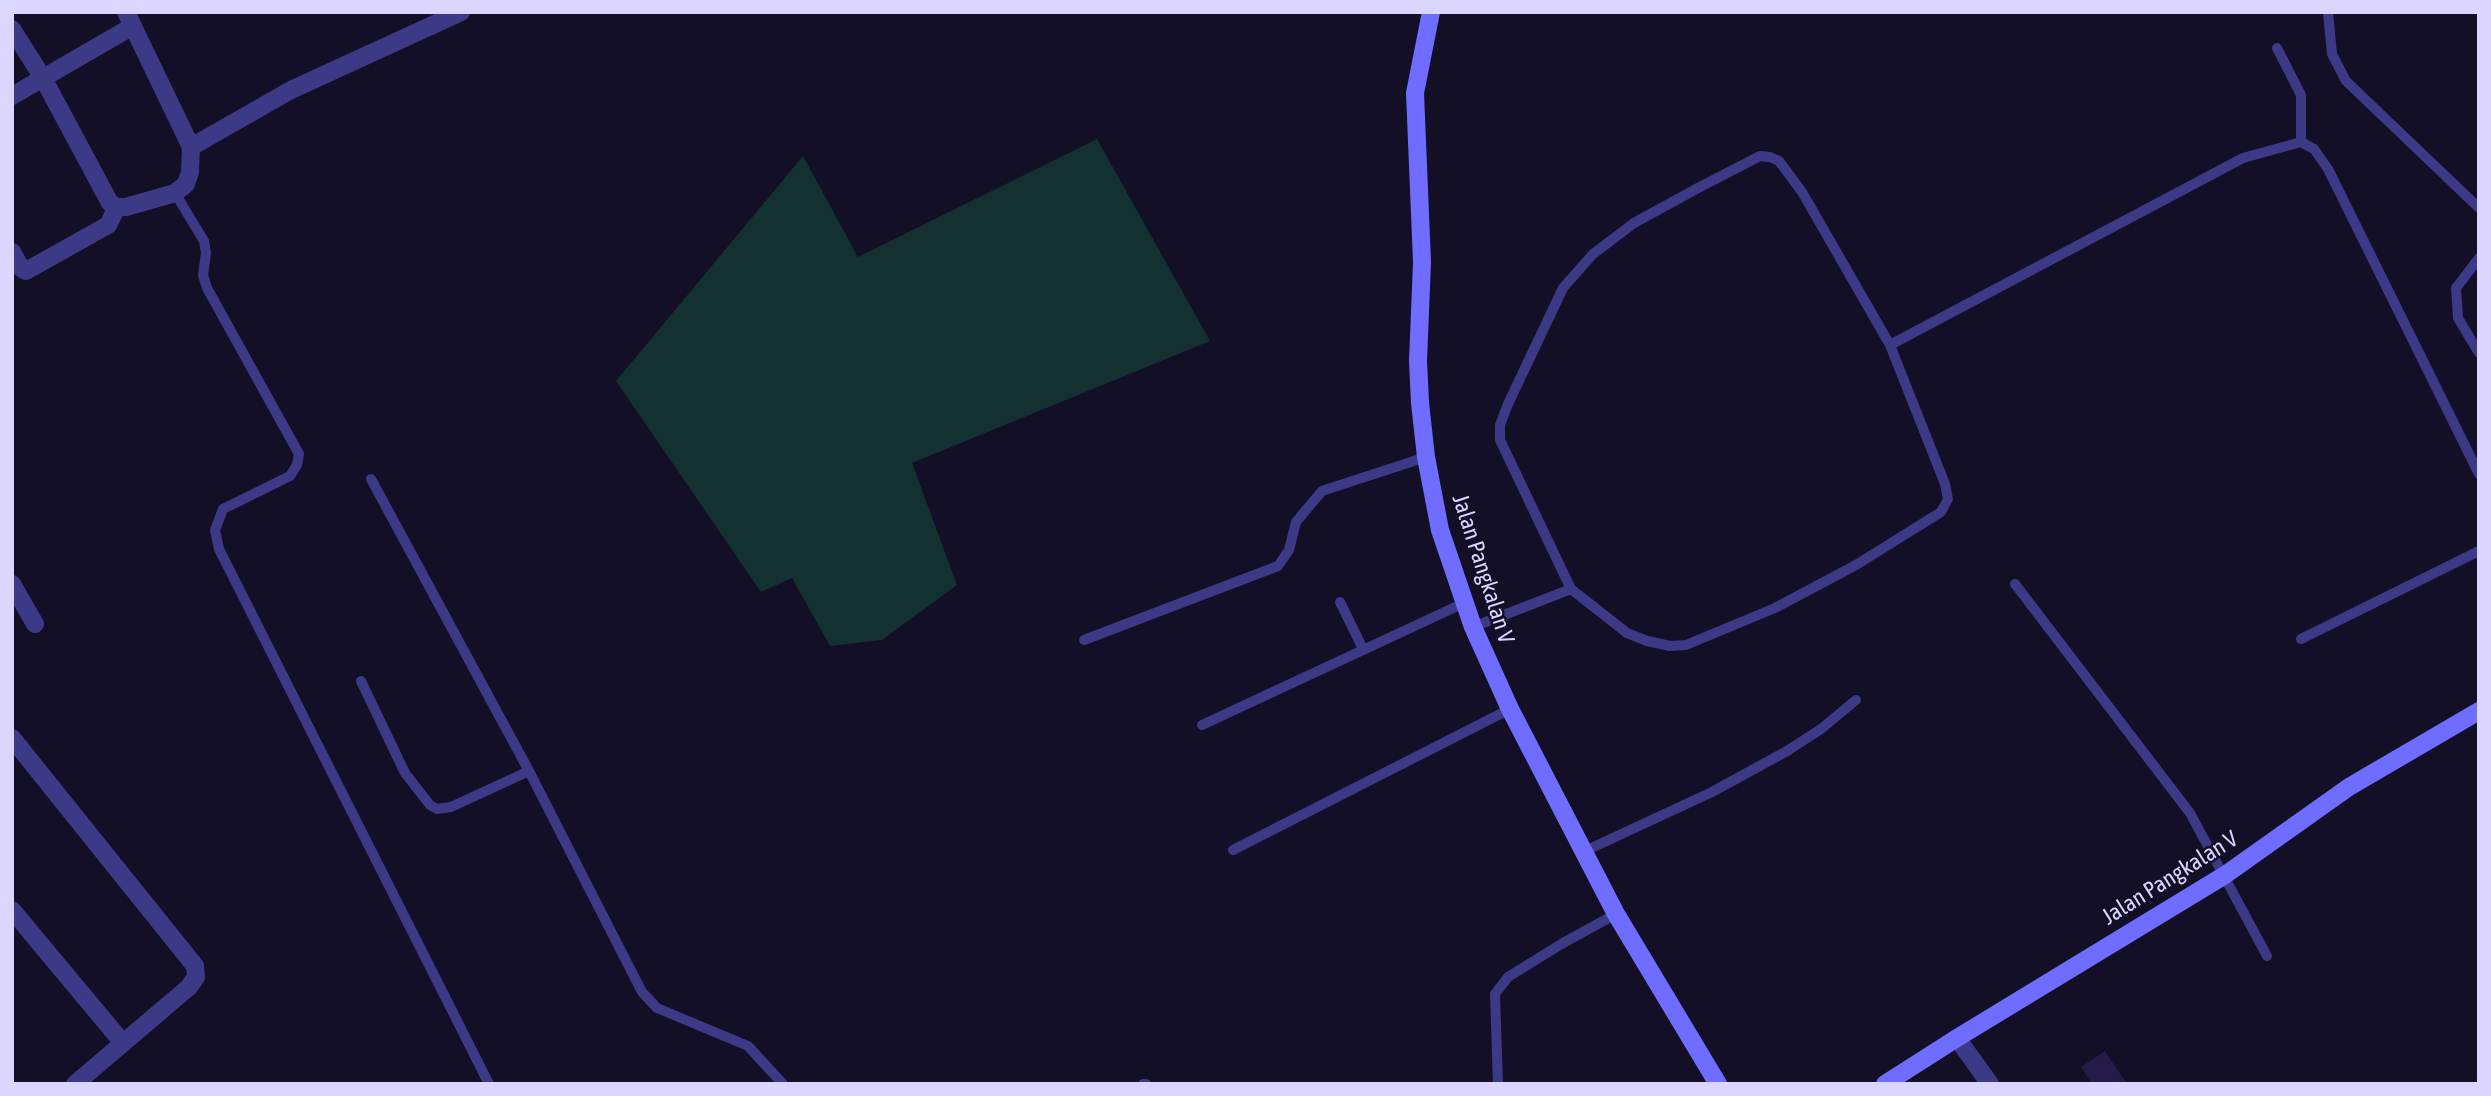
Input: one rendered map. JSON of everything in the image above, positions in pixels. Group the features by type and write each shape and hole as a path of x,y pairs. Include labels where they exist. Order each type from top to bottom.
{"street":[{"name":"Jalan Pangkalan V","path":"1431,12 1416,93 1422,262 1419,375 1426,457 1440,530 1473,627 1510,709 1616,914 1718,1084"},
{"path":"191,147 291,90 450,15"},
{"path":"12,29 43,78 110,203 117,207 175,193 186,184 190,172 191,147 130,19 43,78 12,96"},
{"path":"12,252 21,268 26,271 108,225 117,207"},
{"path":"12,584 35,624"},
{"name":"Jalan Pangkalan V","path":"1885,1084 2225,875 2348,787 2479,711"},
{"path":"12,738 195,966 196,977 189,987 75,1084"},
{"path":"12,910 123,1043"},
{"path":"1957,1038 1990,1084"}],"lane":[{"path":"2328,12 2332,54 2346,80 2479,208"},
{"path":"2277,48 2301,95 2301,142"},
{"path":"1890,345 2243,158 2301,142 2314,149 2328,169 2479,474"},
{"path":"1760,156 1779,161 1797,184 1890,345 1945,484 1948,499 1941,512 1845,571 1775,608 1686,645 1670,646 1627,633 1571,589 1500,440 1500,425 1508,404 1563,288 1581,266 1608,241 1634,223 1760,156"},
{"path":"175,193 204,241 206,253 203,275 207,288 299,454 297,465 290,476 223,509 215,530 219,549 489,1084"},
{"path":"2479,258 2456,288 2458,318 2479,353"},
{"path":"1084,640 1278,566 1289,550 1296,522 1322,491 1426,457"},
{"path":"371,479 529,771 642,992 657,1008 748,1046 783,1084"},
{"path":"2301,639 2479,551"},
{"path":"2015,584 2190,813 2267,956"},
{"path":"1473,627 1571,589"},
{"path":"1340,602 1363,649"},
{"path":"1202,725 1464,603"},
{"path":"361,681 405,772 430,805 437,809 451,807 529,771"},
{"path":"1585,851 1712,792 1787,751 1821,729 1856,701"},
{"path":"1233,850 1510,709"},
{"path":"1498,1084 1495,994 1508,977 1616,914"}],"green space":[{"path":"1097,139 1210,341 912,463 957,585 882,640 830,646 792,578 761,592 616,381 803,156 858,257"}],"building":[{"path":"2105,1051 2127,1084 2092,1084 2081,1067"}]}
